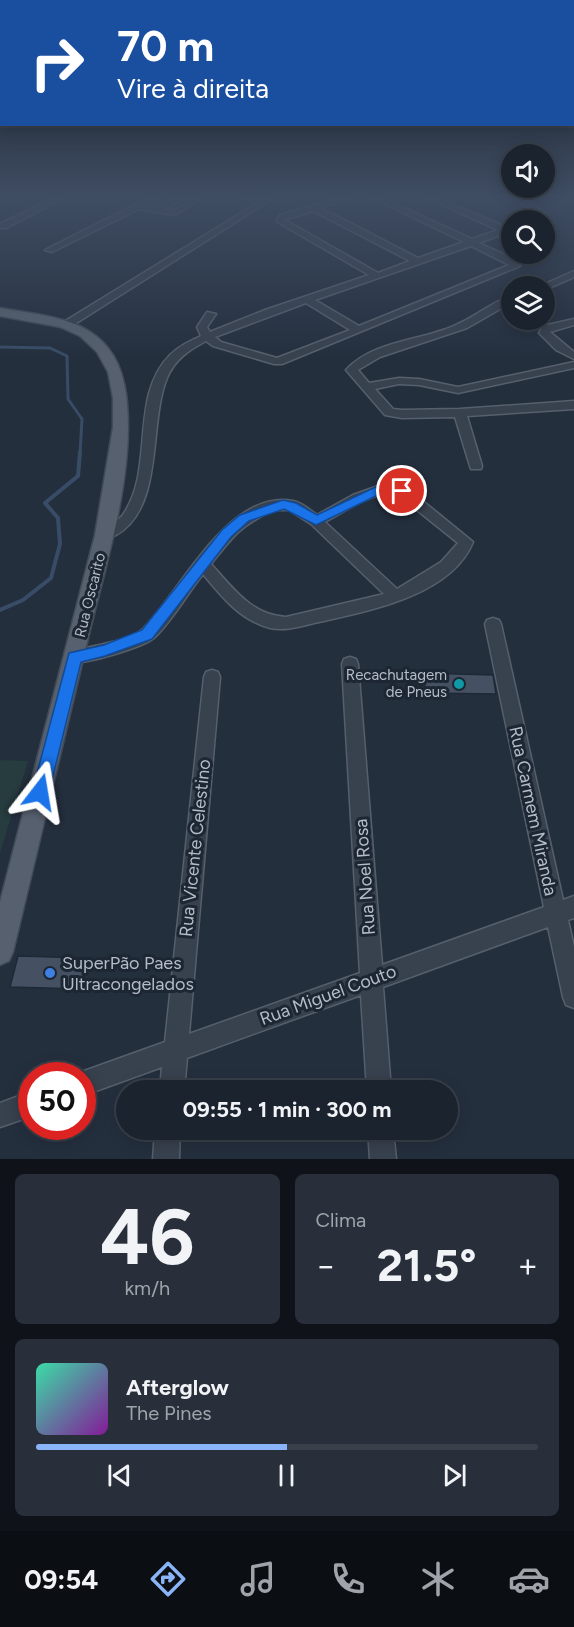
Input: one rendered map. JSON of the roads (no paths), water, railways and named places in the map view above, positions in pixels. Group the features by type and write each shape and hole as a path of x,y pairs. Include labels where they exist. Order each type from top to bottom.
{"main road":[{"name":"Rua Oscarito","path":"0,312 66,325 85,333 111,365 117,383 121,410 104,535 0,952"}],"street":[{"path":"66,325 185,250"},
{"path":"331,250 377,276"},
{"path":"395,250 416,261"},
{"path":"104,535 126,521 138,498 157,385 174,357 207,338 448,250"},
{"path":"211,314 202,327 207,338 218,344 278,362 515,266 488,250"},
{"path":"555,282 574,274"},
{"path":"308,300 358,330"},
{"path":"501,303 488,308 463,326 360,364 352,372 386,409 393,413 460,413 574,405"},
{"path":"574,322 547,328 544,333 560,348 574,356"},
{"path":"365,387 399,381 419,382 458,390 574,365"},
{"path":"460,413 476,466"},
{"path":"202,563 249,613 272,624 286,623 396,597 447,565 462,552 466,542 402,491 394,488 382,488 316,520"},
{"path":"75,657 105,651 147,634 235,524 272,506 292,506 316,520 396,597"},
{"name":"Rua Carmem Miranda","path":"494,624 564,910 574,997"},
{"name":"Rua Noel Rosa","path":"350,664 378,1080"},
{"name":"Rua Vicente Celestino","path":"173,1080 212,677"},
{"name":"Rua Miguel Couto","path":"96,1079 564,910"},
{"path":"0,1115 18,1108"},
{"path":"166,1159 167,1140"},
{"path":"382,1140 383,1159"}],"waterway":[{"path":"0,347 50,348 67,356 68,399 82,419 80,454"},
{"path":"0,610 23,600 51,578 60,544 58,518 45,503 78,476 80,452"}],"place":[{"name":"Recachutagem de Pneus","path":"459,684"},
{"name":"SuperPão Paes Ultracongelados","path":"50,973"}]}
